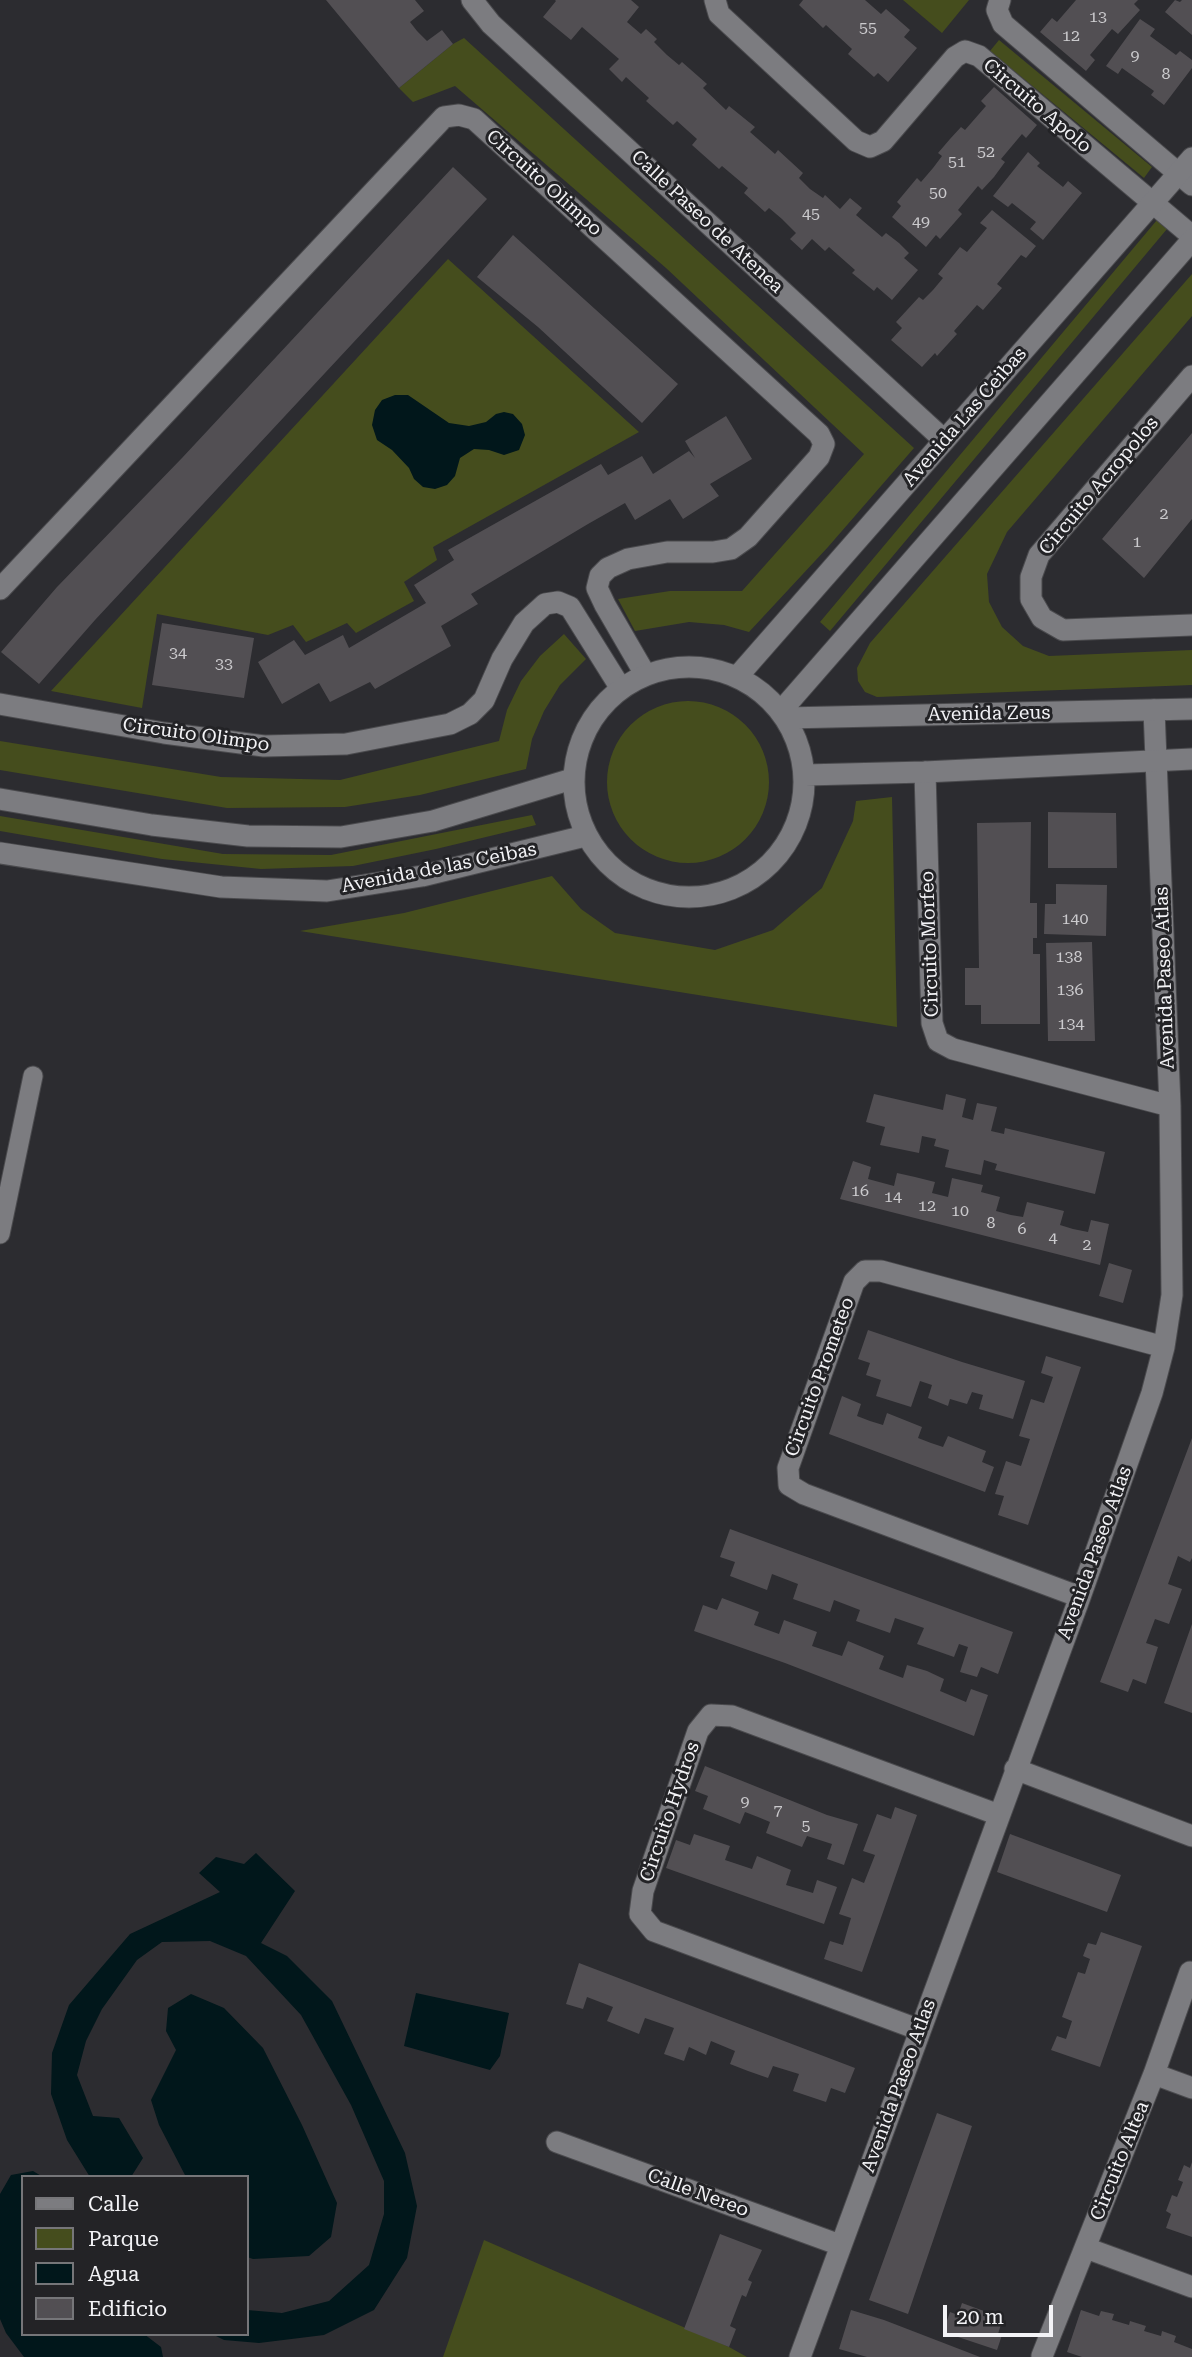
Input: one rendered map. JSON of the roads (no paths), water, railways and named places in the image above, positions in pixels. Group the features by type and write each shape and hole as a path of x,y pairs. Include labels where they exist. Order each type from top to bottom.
{"street":[{"name":"Calle Paseo de Atenea","path":"472,0 492,24 944,440"},
{"name":"Circuito Apolo","path":"715,0 719,14 856,141 870,147 883,141 955,57 965,51 979,56 1153,203"},
{"name":"Circuito Apolo","path":"1000,0 997,10 1003,24 1187,172"},
{"name":"Circuito Olimpo","path":"0,589 443,117 459,115 474,119 819,434 824,444 819,457 748,537 732,549 713,552 667,552 628,559 608,568 600,576 597,588 645,674"},
{"name":"Avenida Las Ceibas","path":"737,677 1153,203 1187,172"},
{"path":"783,715 1192,238 1153,203"},
{"name":"Circuito Acropolos","path":"1192,376 1039,555 1031,577 1031,599 1042,618 1063,629 1192,625"},
{"name":"Circuito Olimpo","path":"0,704 164,733 264,746 346,744 450,724 470,714 484,700 502,659 524,623 545,604 558,602 570,607 620,687"},
{"path":"675,667 707,667 737,677 761,691 783,715 799,745 805,775 800,814 783,849 755,877 720,893 681,897 643,888 609,867 585,836 575,808 572,779 586,727 620,687 645,674 675,667"},
{"name":"Avenida Zeus","path":"783,715 1192,709"},
{"name":"Avenida Paseo Atlas","path":"800,2357 1080,1597 1152,1393 1164,1347 1172,1295 1170,1105 1154,710"},
{"path":"805,775 1192,759"},
{"name":"Circuito Morfeo","path":"925,772 932,1023 938,1041 953,1049 1170,1105"},
{"path":"0,799 152,825 248,836 341,837 433,821 572,779"},
{"name":"Avenida de las Ceibas","path":"0,853 221,887 327,891 422,876 585,836"},
{"name":"Circuito Prometeo","path":"1080,1597 804,1494 789,1485 788,1468 854,1282 865,1271 881,1271 1164,1347"},
{"name":"Circuito Hydros","path":"920,2029 654,1931 640,1914 643,1891 698,1731 710,1715 732,1716 999,1815"},
{"path":"1015,1769 1192,1836"},
{"name":"Circuito Altea","path":"1042,2356 1154,2074 1190,1972"},
{"path":"1154,2074 1192,2088"},
{"name":"Calle Nereo","path":"557,2142 840,2245"},
{"path":"1086,2248 1192,2287"}],"lane":[{"path":"0,1234 33,1076"}],"water":[{"path":"395,395 408,395 449,423 469,426 486,422 496,414 513,414 522,424 525,435 519,450 504,455 474,449 460,458 455,476 447,485 435,489 423,487 392,450 377,440 372,425 375,410 382,400"},
{"path":"256,1853 295,1891 261,1943 287,1956 332,2001 405,2153 417,2206 407,2258 374,2310 324,2335 259,2343 224,2340 216,2336 248,2336 248,2310 282,2313 329,2301 369,2265 384,2214 384,2181 351,2105 301,2015 246,1956 210,1941 162,1942 137,1960 102,2009 86,2041 77,2075 93,2116 119,2118 143,2158 132,2175 89,2175 67,2140 51,2094 52,2053 69,2005 130,1934 220,1892 199,1873 216,1857 244,1864"},
{"path":"416,1993 509,2013 500,2056 490,2070 404,2046"},
{"path":"191,1994 224,2008 263,2048 337,2203 331,2237 309,2256 248,2257 248,2175 185,2175 159,2125 151,2100 176,2050 166,2031 168,2008"},
{"path":"33,2171 40,2175 21,2175 21,2336 147,2336 161,2347 163,2357 24,2357 6,2333 0,2319 0,2194 11,2175"}]}
